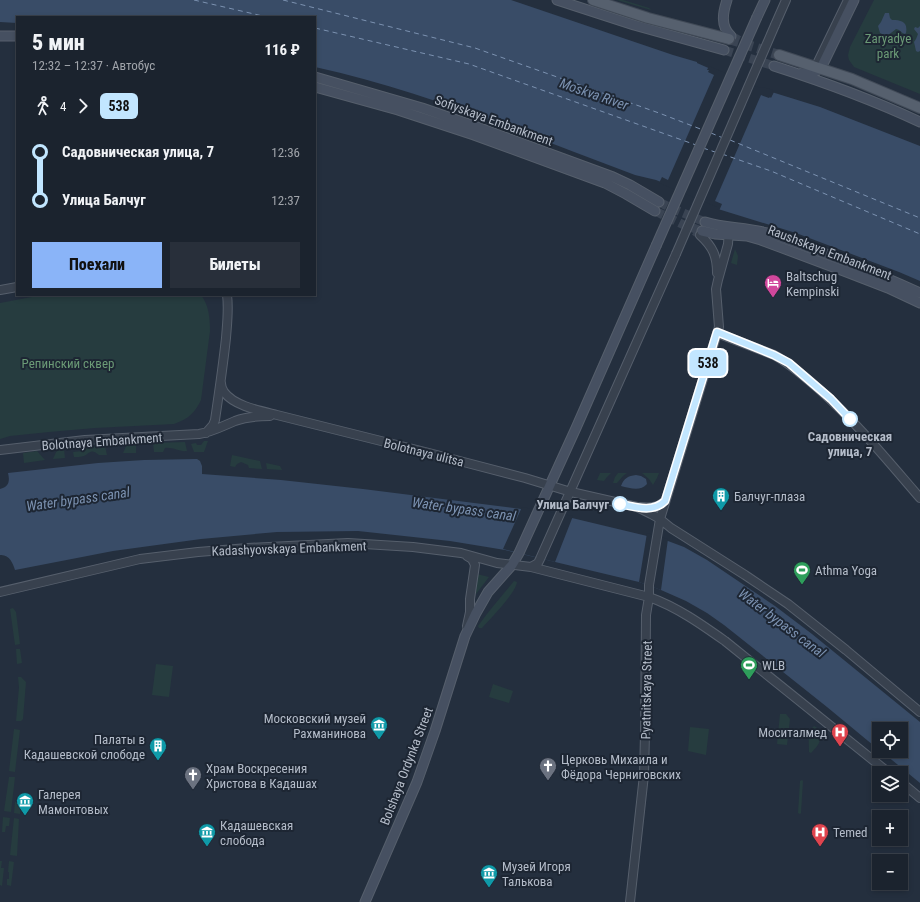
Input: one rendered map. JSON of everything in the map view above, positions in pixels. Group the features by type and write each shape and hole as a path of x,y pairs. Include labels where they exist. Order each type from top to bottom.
{"main road":[{"path":"557,0 634,25 724,50"},
{"path":"593,0 648,18 730,37"},
{"path":"727,0 723,22 730,37"},
{"name":"Bolshaya Ordynka Street","path":"365,902 417,782 465,636 488,592 512,565 519,553 765,0"},
{"path":"819,80 816,76 818,69 854,0"},
{"path":"0,36 16,36"},
{"path":"779,55 864,83 920,108"},
{"path":"774,66 819,80 920,122"},
{"path":"796,73 813,73 818,69"},
{"name":"Sofiyskaya Embankment","path":"316,77 422,108 477,127 613,177 659,202"},
{"name":"Sofiyskaya Embankment","path":"316,87 381,105 459,130 605,184 655,211"},
{"path":"702,229 716,225 729,231"},
{"name":"Raushskaya Embankment","path":"729,231 748,228 773,235 855,266 920,293"},
{"name":"Raushskaya Embankment","path":"729,231 761,240 844,270 920,303"}],"street":[{"path":"531,567 538,563 571,492 786,0"},
{"path":"818,69 848,0"},
{"path":"702,229 707,242 714,252 718,280"},
{"path":"729,231 728,244 716,289 719,327 717,332 774,355 795,368 831,399 920,498"},
{"path":"0,290 16,287"},
{"path":"205,433 210,429 215,420 221,383 227,330 227,296"},
{"name":"Pyatnitskaya Street","path":"630,902 643,787 646,615 649,585 660,519 717,332"},
{"name":"Bolotnaya ulitsa","path":"221,383 224,393 230,398 251,408 429,452 571,492 637,507"},
{"name":"Bolotnaya ulitsa","path":"205,433 212,432 248,417 277,415"},
{"name":"Bolotnaya Embankment","path":"0,450 85,440 192,435 205,433"},
{"path":"637,507 655,507 665,501"},
{"path":"637,507 660,519 671,528 788,604 920,712"},
{"name":"Kadashyovskaya Embankment","path":"0,592 140,559 248,548 348,543 413,547 460,553 491,562 531,567 649,597 683,613 725,641 880,766"},
{"name":"Bolshaya Ordynka Street","path":"460,553 467,556 475,565 470,599 470,612 465,636"},
{"path":"908,788 920,798"}],"green space":[{"path":"617,0 623,0 649,8 651,10"},
{"name":"Zaryadye park","path":"874,0 920,0 920,94 854,67 849,60 848,55 850,47"},
{"path":"735,249 738,256 737,265 731,263"},
{"name":"Репинский сквер","path":"37,296 202,296 207,308 210,331 201,400 196,409 187,418 174,424 95,428 10,436 0,439 0,303"},
{"path":"204,441 208,441 204,452 194,452 191,444 196,443 197,445 201,445"},
{"path":"185,442 187,451 165,448 163,452 154,452 153,443"},
{"path":"127,444 136,444 136,453 123,453"},
{"path":"105,446 107,455 99,455 92,451 84,456 74,457 73,452 83,451 87,447"},
{"path":"64,449 65,458 53,459 57,450"},
{"path":"37,451 45,460 24,463 23,453"},
{"path":"232,455 260,461 262,469 249,468 248,465 241,462 235,467 230,466"},
{"path":"266,463 280,466 282,470 267,469"},
{"path":"600,473 611,473 604,481 597,480"},
{"path":"618,473 627,473 617,483 613,483 615,477"},
{"path":"642,473 659,473 653,485"},
{"path":"477,574 489,577 476,594 474,593"},
{"path":"514,581 517,582 516,587 508,599 482,628 479,628 478,626 482,620"},
{"path":"13,608 16,612 20,644 15,645 10,609"},
{"path":"16,649 20,649 22,663 17,664"},
{"path":"156,664 173,666 169,697 152,695"},
{"path":"18,677 21,677 26,682 23,719 21,721 16,721 19,687"},
{"path":"493,684 513,691 509,703 489,697"},
{"path":"780,714 786,714 790,719 787,745 777,744"},
{"path":"814,726 819,729 820,740 818,745 811,753 809,752 809,738 810,731"},
{"path":"690,727 709,729 706,755 688,751"},
{"path":"14,729 20,730 15,772 9,771"},
{"path":"9,777 15,777 11,812 4,811"},
{"path":"802,780 800,814 798,813 800,781"},
{"path":"15,802 21,802 20,814 14,813"},
{"path":"3,817 10,818 9,826 6,826 5,832 2,832"},
{"path":"14,818 19,819 17,856 10,855"},
{"path":"0,861 2,861 1,868 4,868 2,886 0,885"},
{"path":"9,861 14,862 11,886 7,885 7,879 9,879"}],"water":[{"name":"Moskva River","path":"0,0 511,0 697,62 761,91 762,89 820,107 920,146 920,281 796,233 718,209 719,206 656,180 635,175 477,115 397,89 316,67 316,16 16,16 16,23 0,22"},
{"path":"885,13 889,13 892,20 904,22 906,26 905,34 896,29 885,35 880,33 878,26"},
{"path":"920,26 920,51 918,52 916,51 914,42 918,34 914,29 915,27 918,28"},
{"name":"Water bypass canal","path":"197,459 200,461 202,466 202,474 281,480 521,509 572,518 668,541 684,547 707,560 775,606 812,634 920,722 920,783 908,773 908,766 899,766 890,758 908,758 908,722 872,722 872,744 707,613 686,601 639,582 505,550 450,541 358,531 277,532 201,539 113,551 15,570 8,557 0,555 0,489 5,487 8,483 8,473 98,463"},
{"path":"636,475 646,479 647,484 638,489 621,486 623,481 627,478"}],"pier":[{"path":"709,66 760,88 763,87 773,90 772,91 774,92 771,98 761,95 715,201 722,204 719,211 717,207 659,183 662,177 668,180 714,75 708,72 709,70 707,70"},
{"path":"522,507 573,516 555,562 503,549"},
{"path":"647,533 668,539 661,590 639,582"}],"ferry route":[{"path":"194,0 263,16"},
{"path":"283,0 475,48 703,130"},
{"path":"316,28 469,64 696,145"},
{"path":"711,133 723,138"},
{"path":"730,140 920,218"},
{"path":"703,148 715,152"},
{"path":"722,154 771,171 920,234"}],"tunnel":[{"path":"731,36 748,45"},
{"path":"729,39 779,55"},
{"path":"724,50 774,66"},
{"path":"659,202 705,222"},
{"path":"655,211 684,225 702,231"},
{"path":"684,225 700,235"}],"bus line":[{"name":"538","path":"620,504 648,508 655,507 665,501 682,450 717,332 774,355 789,363 831,399 850,419"}],"place":[{"name":"Baltschug Kempinski","path":"773,298"},
{"name":"Садовническая улица, 7","path":"850,419"},
{"name":"Улица Балчуг","path":"620,504"},
{"name":"Балчуг-плаза","path":"721,511"},
{"name":"Athma Yoga","path":"802,585"},
{"name":"WLB","path":"749,680"},
{"name":"Московский музей Рахманинова","path":"379,740"},
{"name":"Моситалмед","path":"840,747"},
{"name":"Палаты в Кадашевской слободе","path":"158,761"},
{"name":"Церковь Михаила и Фёдора Черниговских","path":"548,781"},
{"name":"Храм Воскресения Христова в Кадашах","path":"193,790"},
{"name":"Галерея Мамонтовых","path":"25,816"},
{"name":"Кадашевская слобода","path":"207,847"},
{"name":"Temed","path":"820,847"},
{"name":"Музей Игоря Талькова","path":"489,888"}]}
